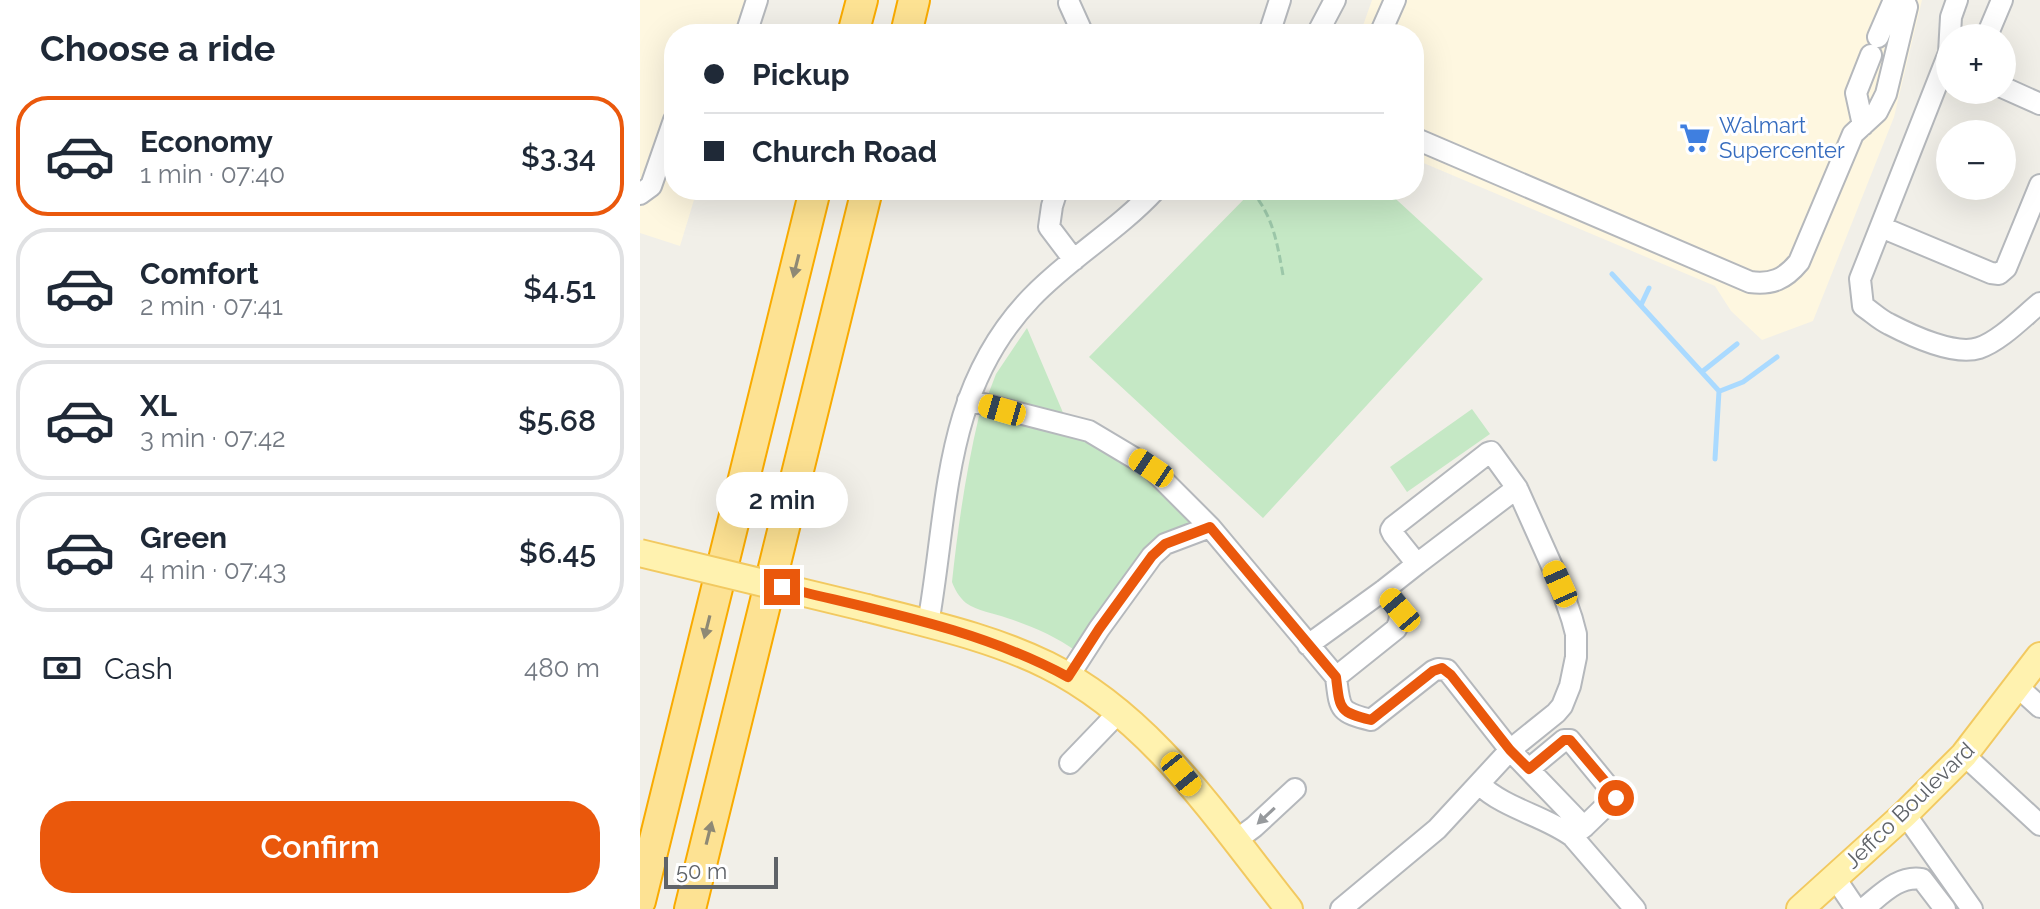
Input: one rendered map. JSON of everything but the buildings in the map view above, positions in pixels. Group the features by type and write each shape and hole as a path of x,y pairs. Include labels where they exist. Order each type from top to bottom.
{"highway":[{"path":"856,24 862,0"},
{"path":"908,24 914,0"},
{"path":"640,901 813,200"},
{"path":"690,909 865,200"}],"main road":[{"path":"640,553 928,624 1001,646 1068,677 1119,712 1172,764 1289,909"},
{"name":"Jeffco Boulevard","path":"1801,909 1964,755 2040,656"}],"street":[{"path":"749,24 757,0"},
{"path":"1272,24 1280,0"},
{"path":"1324,24 1335,0"},
{"path":"1384,24 1395,0"},
{"path":"1863,125 1856,93 1894,0"},
{"path":"1424,142 1750,282 1763,284 1777,281 1789,274 1799,262 1853,134 1877,112 1886,94 1907,7 1904,0"},
{"path":"1951,24 1957,0"},
{"path":"1992,24 2002,0"},
{"path":"1069,3 1078,24"},
{"path":"1936,88 1860,279 1863,306 1887,324 1949,349 1962,350 1979,348 1993,340 2040,303"},
{"path":"2016,93 2040,104"},
{"path":"640,194 651,186 664,149"},
{"path":"1881,227 1999,274 2006,268 2040,185"},
{"path":"1054,200 1049,227 1074,260"},
{"path":"928,624 954,444 985,361 1017,314 1050,280 1146,200"},
{"path":"968,400 1089,431 1151,468 1210,527 1336,677 1339,702 1349,715 1371,720 1433,671 1447,670 1510,750 1529,769 1635,909"},
{"path":"1341,909 1437,829 1510,750 1556,713 1570,686 1576,657 1576,634 1560,584 1517,488 1491,452 1391,530 1417,564"},
{"path":"1308,645 1517,488"},
{"path":"1068,677 1152,556 1165,544 1210,527"},
{"path":"1336,677 1396,629 1401,620 1400,610 1384,590"},
{"path":"2018,687 2040,707"},
{"path":"1070,763 1119,712"},
{"path":"1529,769 1564,740 1570,740 1616,796 1578,832"},
{"path":"1964,755 2040,825"},
{"path":"1479,784 1492,796 1561,828 1578,832"},
{"path":"1235,841 1295,789"},
{"path":"1905,814 1972,909"},
{"path":"1863,909 1897,882 1913,877 1922,879 1945,909"},
{"path":"1835,878 1856,909"}],"path":[{"path":"1258,200 1270,218 1283,275"}],"shaded area":[{"path":"640,0 767,0 759,24 664,24 664,200 694,200 680,246 640,233"},
{"name":"Walmart Supercenter","path":"1372,0 1922,0 1894,117 1813,321 1762,340 1731,311 1715,286 1424,163 1424,24 1364,24"}],"green space":[{"path":"1243,200 1397,200 1483,279 1263,518 1089,357"},
{"path":"1027,328 1064,415 988,395 996,374"},
{"path":"1472,409 1490,434 1407,492 1390,467"},
{"path":"981,414 1082,435 1121,458 1195,526 1076,651 1034,628 970,606 953,585 963,499"}],"waterway":[{"path":"1612,274 1719,391 1715,459"},
{"path":"1641,305 1649,288"},
{"path":"1703,371 1737,344"},
{"path":"1720,391 1743,382 1777,357"}],"place":[{"name":"Walmart Supercenter","path":"1695,138"}],"route":[{"path":"782,587 987,641 1068,677 1152,556 1165,544 1210,527 1336,677 1339,702 1349,715 1371,720 1433,671 1442,668 1447,670 1510,750 1529,769 1564,740 1570,740 1616,798"}]}
